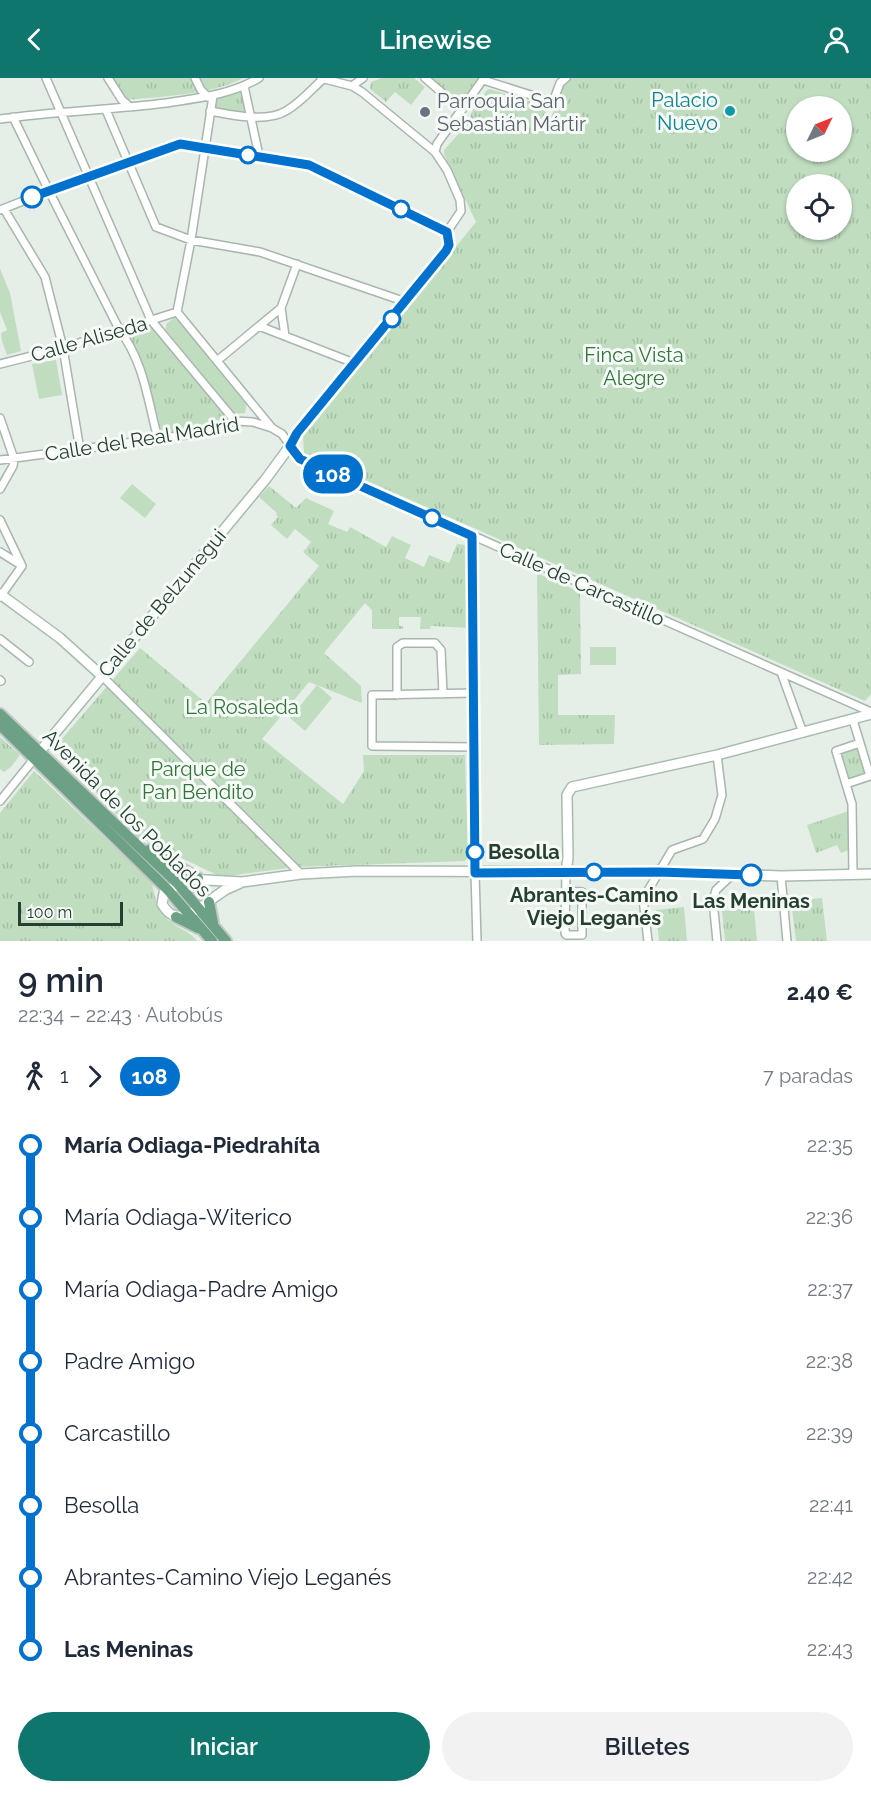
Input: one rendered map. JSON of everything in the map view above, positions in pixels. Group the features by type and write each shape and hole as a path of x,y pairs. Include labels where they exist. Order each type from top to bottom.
{"main road":[{"name":"Avenida de los Poblados","path":"0,714 148,870 170,889 204,905"},
{"name":"Avenida de los Poblados","path":"0,725 126,835 188,913 210,933 226,941"},
{"path":"126,835 198,878"},
{"path":"204,905 210,933"},
{"path":"176,917 210,933"}],"street":[{"path":"46,78 151,320 235,421"},
{"path":"108,78 122,100 130,107"},
{"path":"195,78 201,90 210,96"},
{"path":"0,119 106,110 210,96 244,86 259,78"},
{"path":"352,87 363,78"},
{"path":"425,78 462,110"},
{"path":"435,152 437,144 483,79 553,102 560,83 566,78"},
{"path":"210,111 252,118 284,112 299,102 322,79 352,87 362,92 435,152 447,170 460,200 460,212 447,232 449,245 446,251 297,433 290,446"},
{"path":"244,86 258,156"},
{"path":"210,96 210,111 191,240 177,312 272,428"},
{"path":"106,110 156,227 191,240 260,252 405,302"},
{"path":"14,117 120,331 128,341 146,385 158,439"},
{"path":"80,450 63,348 45,277 2,210 89,175 180,144 309,165 447,232"},
{"path":"285,336 281,308 297,264"},
{"path":"218,360 281,308"},
{"name":"Calle Aliseda","path":"0,364 63,348 177,312"},
{"path":"260,326 354,363"},
{"path":"0,418 14,459 13,466 0,489"},
{"name":"Calle del Real Madrid","path":"0,460 200,433 235,421 253,422 282,434"},
{"name":"Calle de Carcastillo","path":"282,434 300,459 871,713"},
{"name":"Calle de Belzunegui","path":"37,755 265,480 290,446"},
{"path":"0,520 22,566"},
{"path":"472,536 477,941"},
{"path":"0,552 22,566"},
{"path":"22,566 1,595 60,638 102,676 298,870"},
{"path":"0,639 29,663"},
{"path":"397,694 397,647 403,644 435,643 441,650 443,694"},
{"path":"781,672 802,733"},
{"path":"474,693 372,695 372,746 474,747"},
{"path":"565,891 582,892 582,935 566,935 565,933 565,891 568,858 567,795 572,787 717,755 853,720 871,713"},
{"path":"846,784 870,776 853,720"},
{"path":"853,875 852,804 836,751 860,743"},
{"path":"0,801 37,755"},
{"path":"648,941 643,899 672,850 703,839 715,819 722,795 717,755"},
{"path":"242,882 188,879 170,889 162,904 168,913 176,917 204,905 242,882 298,870 475,873 658,872 781,876 871,874"},
{"path":"717,941 713,901 717,890 732,875"},
{"path":"781,876 787,941"},
{"path":"198,878 207,884 212,893 204,905"}],"green space":[{"path":"108,78 243,78 231,84 201,92 122,100"},
{"path":"382,78 414,78 425,87 411,105 395,92 386,102 370,89 371,82"},
{"path":"425,78 484,78 462,110"},
{"name":"Finca Vista Alegre","path":"570,78 871,78 871,694 865,701 304,453 303,435 476,222 444,150 468,123 472,112 487,90 538,104 551,118 561,88"},
{"path":"241,91 247,112 245,115 221,111 214,105 216,98"},
{"path":"0,269 10,293 21,351 7,355 1,333 7,330 0,312"},
{"path":"174,318 180,321 247,402 245,413 235,414 166,330 166,324"},
{"path":"151,320 235,421 200,433 158,439 147,384 121,330"},
{"path":"56,360 62,395 39,399 32,364"},
{"path":"132,484 156,504 145,518 120,498"},
{"name":"Parque de Pan Bendito","path":"269,486 296,508 306,498 334,511 328,524 347,532 350,527 386,547 392,536 411,545 405,558 424,567 429,555 449,563 457,544 467,545 470,628 431,626 430,629 420,629 421,617 399,617 399,626 403,626 403,629 372,629 372,610 365,603 324,653 361,686 362,703 309,682 262,739 343,804 364,771 363,755 465,755 468,857 465,861 295,867 221,877 138,837 54,748 140,648 206,703 319,566 303,552 311,542 295,529 287,539 271,525 278,517 277,513 259,497"},
{"path":"537,573 580,592 581,674 558,675 558,715 615,715 614,744 539,745"},
{"path":"590,647 616,647 616,665 590,665"},
{"path":"317,685 332,698 305,731 290,718"},
{"path":"0,737 20,755 4,772 0,769"},
{"path":"860,743 870,776 846,784 836,751"},
{"path":"34,771 152,883 162,914 197,941 0,941 0,813"},
{"path":"852,810 849,850 841,853 837,845 816,853 807,825"},
{"path":"822,898 827,941 796,941 791,901"},
{"path":"684,907 687,941 659,941 656,910"},
{"path":"754,908 757,941 725,941 722,911"}],"bus line":[{"name":"108","path":"32,197 180,144 309,165 447,232 449,245 446,251 297,433 290,446 300,459 472,536 475,873 658,872 751,875"}],"place":[{"name":"Palacio Nuevo","path":"730,111"},
{"name":"Parroquia San Sebastián Mártir","path":"425,112"},
{"name":"Besolla","path":"475,852"},
{"name":"Abrantes-Camino Viejo Leganés","path":"594,872"},
{"name":"Las Meninas","path":"751,875"}],"park label":[{"name":"La Rosaleda","path":"242,707"}]}
